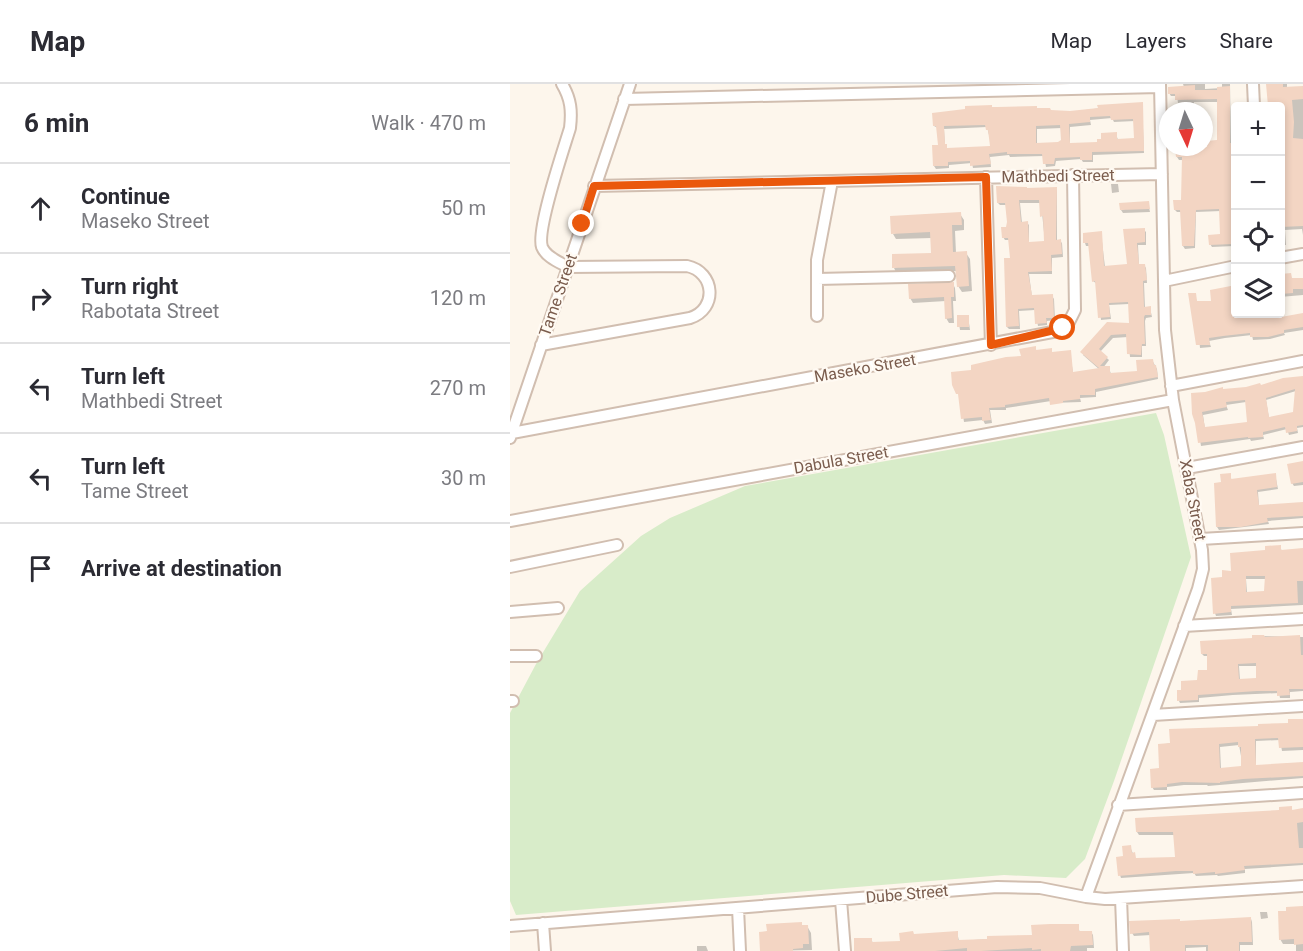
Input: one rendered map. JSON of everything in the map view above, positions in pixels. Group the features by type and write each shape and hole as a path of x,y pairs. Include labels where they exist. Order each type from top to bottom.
{"street":[{"path":"541,345 690,318 702,313 708,304 708,284 704,275 696,268 687,266 568,267 548,255 542,246 543,223 570,128 571,101 562,84"},
{"name":"Tame Street","path":"511,436 630,84"},
{"path":"1253,84 1254,102"},
{"path":"624,99 1160,86"},
{"name":"Xaba Street","path":"1086,897 1203,569 1201,539 1173,400 1165,330 1160,86"},
{"name":"Mathbedi Street","path":"594,186 1162,174"},
{"name":"Maseko Street","path":"511,436 1058,331 1067,326 1074,316 1076,296 1073,175"},
{"path":"986,177 991,345"},
{"path":"817,316 818,260 832,181"},
{"path":"1285,257 1303,254"},
{"path":"1164,281 1231,267"},
{"path":"817,279 949,276"},
{"path":"1171,386 1303,361"},
{"name":"Dabula Street","path":"510,521 1173,400"},
{"path":"1187,468 1303,447"},
{"path":"1201,539 1303,533"},
{"path":"510,567 617,545"},
{"path":"510,612 558,608"},
{"path":"1184,626 1303,619"},
{"path":"510,656 536,656"},
{"path":"1152,715 1303,706"},
{"path":"1118,805 1303,793"},
{"name":"Dube Street","path":"510,926 1004,886 1040,888 1086,897 1121,898 1303,886"},
{"path":"1121,898 1123,951"},
{"path":"841,900 845,951"},
{"path":"738,908 740,951"},
{"path":"543,923 544,951"}],"green space":[{"path":"1156,413 1164,435 1191,557 1085,859 1066,878 1004,875 516,915 510,901 510,713 536,664 580,591 641,536 670,518 745,486"}],"building":[{"path":"1266,84 1283,84 1283,87 1303,86 1303,99 1292,100 1293,138 1303,139 1303,226 1285,227 1285,102 1268,102"},
{"path":"1195,85 1195,90 1217,90 1217,87 1230,86 1231,244 1209,245 1208,235 1220,234 1219,209 1196,210 1194,246 1182,246 1180,210 1174,210 1173,200 1181,200 1182,157 1176,156 1213,156 1213,140 1217,140 1217,99 1175,100 1175,94 1168,94 1168,87"},
{"path":"1143,102 1144,151 1092,152 1092,160 1080,160 1080,157 1055,158 1054,164 1043,164 1042,154 1007,154 1007,152 989,154 991,164 970,166 970,161 948,162 948,166 933,166 932,145 938,145 932,113 965,109 965,106 1037,106 1037,108 1070,111 1098,108 1097,105","holes":["1110,116 1111,120 1133,119 1134,138 1117,139 1117,132 1101,133 1101,139 1097,139 1097,142 1070,143 1069,124 1090,122 1090,117","985,125 990,146 947,148 944,126","1060,125 1061,140 1036,143 1036,126"]},
{"path":"996,186 1057,187 1056,240 1061,239 1062,254 1051,255 1052,271 1028,272 1032,295 1053,294 1054,318 1046,318 1047,323 1035,324 1034,308 1018,309 1019,326 1006,327 1004,258 1010,258 1008,238 1002,238 1001,227 1006,227 1007,222 1005,203 997,203","holes":["1019,200 1039,200 1040,217 1043,216 1044,241 1029,242 1028,221 1021,222"]},
{"path":"1149,201 1150,209 1120,210 1119,203"},
{"path":"961,212 962,225 952,225 953,252 967,251 969,286 957,287 955,266 892,268 892,254 931,253 930,232 891,234 890,216"},
{"path":"1145,228 1145,242 1137,243 1139,264 1145,264 1147,280 1143,281 1144,307 1151,306 1151,315 1144,317 1145,344 1142,344 1141,355 1127,354 1126,334 1111,335 1099,349 1108,357 1100,366 1110,366 1110,373 1137,371 1136,360 1153,359 1158,377 1095,389 1095,395 1080,395 1080,399 1063,401 1063,403 1050,405 1049,398 989,408 991,420 982,421 982,417 961,419 958,394 952,385 951,372 971,370 971,365 1021,356 1019,349 1036,346 1036,350 1052,348 1052,352 1071,350 1073,372 1099,368 1080,352 1107,322 1129,323 1128,302 1109,303 1110,317 1098,318 1095,281 1092,282 1088,243 1083,243 1083,233 1102,231 1104,266 1127,264 1123,229"},
{"path":"1291,273 1292,278 1303,278 1303,289 1293,289 1293,293 1285,294 1285,274"},
{"path":"954,282 954,297 951,297 952,318 945,319 944,297 909,299 908,284"},
{"path":"1231,286 1231,318 1285,318 1303,313 1303,327 1284,330 1284,333 1268,337 1250,337 1250,333 1209,338 1210,345 1196,345 1188,293 1196,293 1197,301 1211,301 1210,290"},
{"path":"957,315 969,315 969,327 957,327"},
{"path":"1303,376 1303,425 1297,426 1297,431 1286,433 1285,427 1263,432 1263,437 1198,443 1192,414 1191,393 1223,387 1223,389 1246,387 1260,383 1261,385 1283,378","holes":["1295,389 1293,412 1269,417 1266,398","1245,400 1247,422 1205,427 1202,412 1227,407 1226,402"]},
{"path":"1303,461 1303,482 1291,484 1287,464"},
{"path":"1231,473 1231,479 1276,473 1277,487 1257,490 1259,505 1303,502 1303,516 1267,518 1268,522 1241,527 1216,527 1214,483 1221,482 1220,474"},
{"path":"1281,545 1281,550 1303,548 1303,581 1297,581 1298,603 1231,606 1231,612 1213,614 1211,578 1222,577 1222,570 1231,571 1230,553 1265,550 1265,546","holes":["1246,576 1265,576 1264,591 1246,592"]},
{"path":"1252,635 1264,635 1265,637 1300,635 1301,655 1303,655 1303,689 1289,689 1290,695 1277,696 1277,691 1257,691 1198,695 1198,700 1177,701 1177,690 1181,690 1181,681 1197,680 1198,670 1207,670 1207,654 1201,654 1200,641 1252,638","holes":["1256,663 1256,678 1239,679 1238,664"]},
{"path":"1288,719 1303,719 1303,747 1279,748 1278,738 1255,739 1256,765 1303,762 1303,776 1243,779 1220,783 1182,782 1167,784 1167,787 1151,788 1150,769 1159,768 1158,744 1170,743 1169,729 1288,723","holes":["1238,742 1238,747 1241,747 1241,766 1220,768 1219,744"]},
{"path":"1292,806 1292,810 1303,808 1303,822 1297,823 1299,848 1303,848 1303,863 1244,866 1245,870 1215,874 1215,872 1193,874 1193,871 1176,871 1118,876 1116,857 1123,856 1122,846 1131,845 1132,853 1135,852 1136,858 1175,857 1173,832 1136,832 1135,818 1279,810 1279,807"},
{"path":"1303,906 1303,944 1294,945 1294,939 1279,940 1278,911 1286,911 1286,907"},
{"path":"1251,917 1252,942 1239,942 1239,951 1208,951 1208,945 1185,945 1185,951 1150,951 1149,932 1130,934 1129,921"},
{"path":"802,922 802,925 808,925 809,944 803,944 803,948 793,949 793,951 760,951 759,932 767,931 766,924"},
{"path":"1079,924 1079,931 1092,931 1093,945 1071,946 1070,951 1041,951 1041,949 1032,950 1032,948 967,951 967,948 935,951 854,951 854,938 872,938 872,942 900,941 899,933 958,931 958,940 987,939 987,936 1032,935 1031,925"}],"route":[{"path":"582,224 594,186 986,177 991,345 1063,328"}]}
